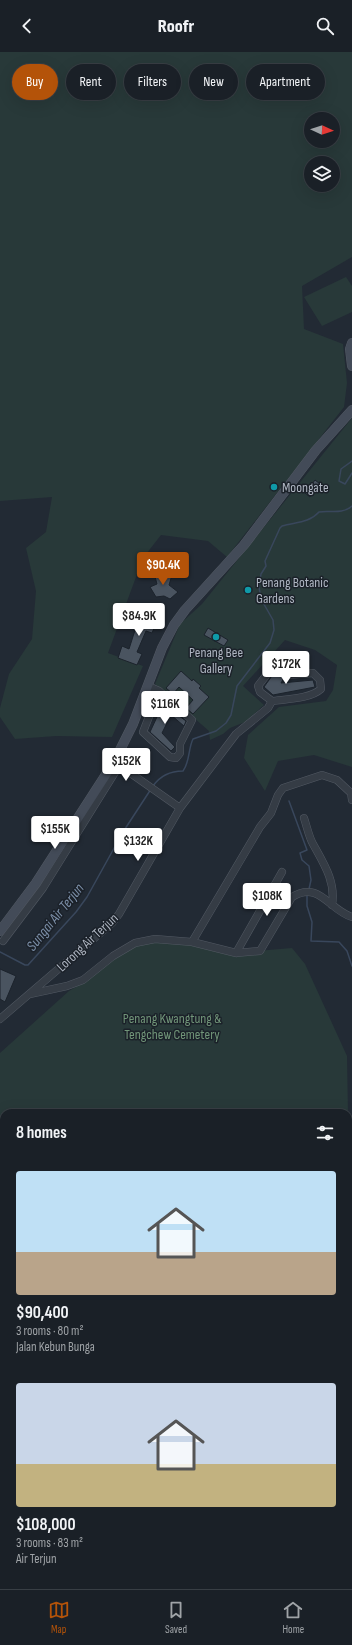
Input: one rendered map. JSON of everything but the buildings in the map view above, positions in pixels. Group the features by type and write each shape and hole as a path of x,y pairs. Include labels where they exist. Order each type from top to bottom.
{"street":[{"path":"352,343 350,349 352,366"},
{"path":"3,942 4,928 116,764 162,648 174,625 185,610 244,545 316,450 352,410"},
{"path":"277,667 288,675 313,673 320,680 322,687 316,693 272,700 260,692 258,688 259,683 273,668 277,667"},
{"path":"148,686 159,691 192,718 192,723 180,744 180,753 176,758 170,757 142,731 159,691"},
{"name":"Lorong Air Terjun","path":"0,1019 112,923 119,914 180,808 236,734 268,708 272,700"},
{"path":"116,764 180,808"},
{"path":"192,942 260,827 271,813 278,794 283,788 322,775 337,780 351,793 352,800"},
{"path":"304,818 312,843 323,862 332,883 332,905"},
{"path":"236,953 282,872"},
{"path":"30,994 67,986 83,980 113,956 135,943 155,939 192,942 236,953 260,951 292,897 299,892 310,892 321,896 344,915 352,917"}],"green space":[{"path":"0,52 352,52 352,257 302,286 304,329 343,344 347,383 344,407 227,557 208,541 161,535 143,558 108,653 143,666 112,737 56,736 15,739 0,717 0,708 9,674 32,639 36,591 26,548 46,532 52,497 0,501"},
{"path":"346,277 352,286 352,312 322,326 304,297"},
{"path":"352,418 352,767 314,755 278,761 265,791 244,758 248,735 279,707 326,701 333,690 337,665 315,650 285,640 243,686 264,705 245,722 230,728 223,734 210,740 209,731 155,684 180,624 202,604"},
{"name":"Penang Kwangtung & Tengchew Cemetery","path":"151,938 188,940 233,953 292,948 305,964 347,1056 348,1109 0,1109 0,1053 69,991 88,980 128,949"}],"waterway":[{"name":"Sungai Air Terjun","path":"352,461 341,469 339,481 345,484 352,473"},
{"name":"Sungai Air Terjun","path":"153,786 159,779 166,775 183,771 187,764 193,739 216,731 226,723 231,715 237,686 270,643 274,630 273,620 261,599 259,587 261,574 266,566 265,561 280,528 282,526 307,520 319,512 340,511 348,509 352,506"},
{"name":"Sungai Air Terjun","path":"0,952 25,965 28,965 76,912 87,897 123,832 151,789"},
{"path":"289,801 307,850 300,853 302,860 309,866 311,880 309,889"},
{"path":"307,895 307,906 312,922 311,941 339,942 347,951 352,966"},
{"path":"352,1498 352,1510"}],"place":[{"name":"Moongate","path":"274,487"},
{"name":"Penang Botanic Gardens","path":"248,590"},
{"name":"Penang Bee Gallery","path":"216,637"}]}
